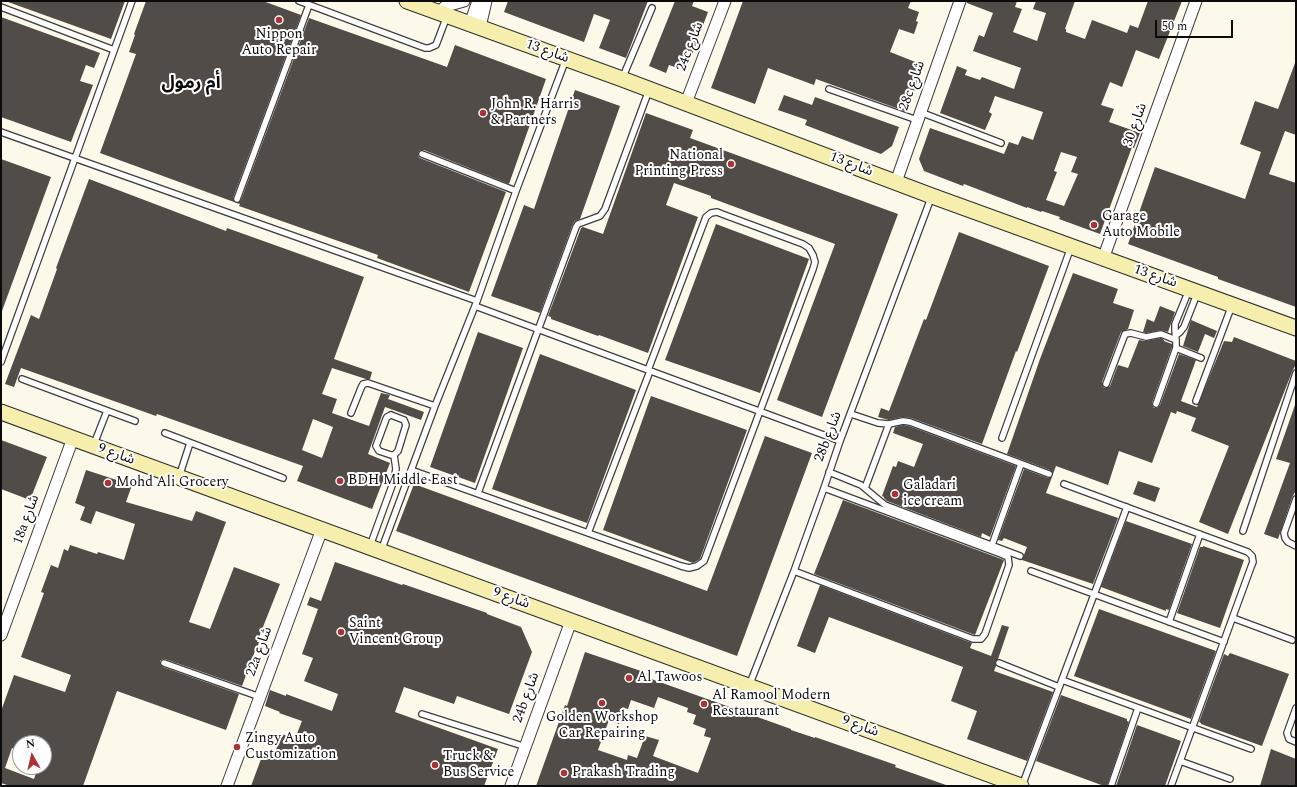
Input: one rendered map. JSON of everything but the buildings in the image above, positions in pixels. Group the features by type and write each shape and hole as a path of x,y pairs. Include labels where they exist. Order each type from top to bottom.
{"street":[{"name":"شارع 13","path":"406,1 650,89 1103,259 1296,328"},
{"path":"443,14 446,6 464,1"},
{"path":"475,26 478,1"},
{"path":"475,26 486,1"},
{"name":"24c شارع","path":"686,103 725,1"},
{"name":"28c شارع","path":"896,182 918,116 960,1"},
{"name":"شارع 30","path":"1103,259 1196,1"},
{"name":"شارع 9","path":"1,412 1021,786"},
{"name":"18a شارع","path":"1,635 73,438"},
{"name":"22a شارع","path":"227,786 322,529"},
{"name":"24b شارع","path":"511,786 571,621"}],"lane":[{"path":"1,362 132,1"},
{"path":"299,1 425,48 436,45 443,14"},
{"path":"318,8 321,1"},
{"path":"237,199 309,5"},
{"path":"1,7 114,50"},
{"path":"622,79 652,8"},
{"path":"375,549 411,470 476,303 516,191 566,59"},
{"path":"478,493 576,227 578,224 600,216 605,209 650,89"},
{"path":"829,89 1001,143"},
{"path":"1,132 476,303 538,329 840,441"},
{"path":"422,154 516,191"},
{"name":"28b شارع","path":"749,686 794,571 840,441 932,196"},
{"path":"411,470 478,493 588,533 681,566 689,568 697,566 704,560 707,553 813,270 813,255 809,248 803,244 717,212 711,213 706,217 588,533"},
{"path":"1002,438 1071,246"},
{"path":"1176,337 1184,327 1193,290"},
{"path":"1156,404 1176,348 1175,324 1193,290"},
{"path":"1196,401 1232,305"},
{"path":"1106,384 1125,334 1131,332 1146,337 1161,334 1176,337"},
{"path":"1176,348 1201,358"},
{"path":"1243,530 1296,373"},
{"path":"22,379 135,421"},
{"path":"351,413 363,384 368,383 435,406"},
{"path":"94,446 107,411"},
{"path":"851,414 878,423 889,424 896,421 910,422 1049,474"},
{"path":"391,415 404,420 406,425 398,451 394,455 388,455 379,451 376,446 386,419 391,415"},
{"path":"865,488 889,424"},
{"path":"165,433 283,478"},
{"path":"179,477 190,443"},
{"path":"375,549 396,469 394,455"},
{"path":"992,545 1021,464"},
{"path":"829,472 856,482 885,505 1020,556"},
{"path":"1064,484 1248,552 1252,556 1253,562 1171,786"},
{"path":"794,571 973,639 981,638 985,634 1009,565 1008,557 824,488"},
{"path":"1296,499 1284,533 1288,542 1296,546"},
{"path":"1021,786 1127,507"},
{"path":"1169,622 1200,534"},
{"path":"1031,571 1224,642"},
{"path":"1233,618 1292,640"},
{"path":"164,663 260,697"},
{"path":"999,663 1059,687"},
{"path":"1062,680 1251,749"},
{"path":"1111,786 1138,708"},
{"path":"1296,708 1287,733 1289,738 1296,742"},
{"path":"422,714 526,747"},
{"path":"1180,761 1230,779"}],"place":[{"name":"Nippon Auto Repair","path":"279,20"},
{"name":"John R. Harris & Partners","path":"483,113"},
{"name":"National Printing Press","path":"731,164"},
{"name":"Garage Auto Mobile","path":"1094,225"},
{"name":"BDH Middle East","path":"340,481"},
{"name":"Mohd Ali Grocery","path":"108,483"},
{"name":"Galadari ice cream","path":"895,494"},
{"name":"Saint Vincent Group","path":"341,632"},
{"name":"Al Tawoos","path":"629,678"},
{"name":"Golden Workshop Car Repairing","path":"602,703"},
{"name":"Al Ramool Modern Restaurant","path":"704,704"},
{"name":"Zingy Auto Customization","path":"237,747"},
{"name":"Truck & Bus Service","path":"435,765"},
{"name":"Prakash Trading","path":"564,773"}],"district":[{"name":"أم رمول","path":"191,84"}]}
